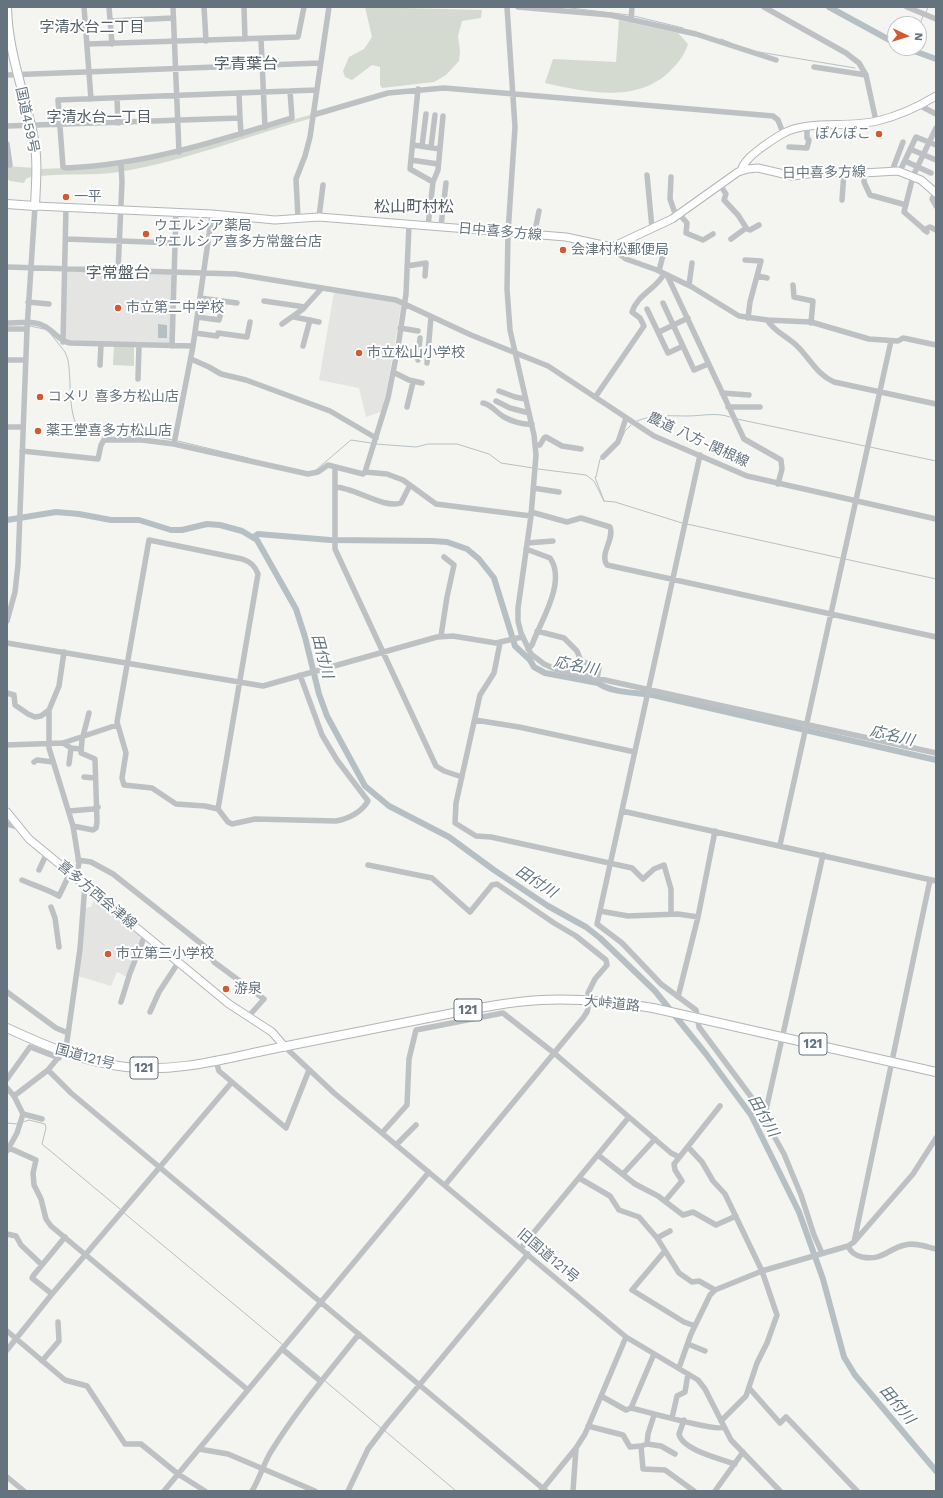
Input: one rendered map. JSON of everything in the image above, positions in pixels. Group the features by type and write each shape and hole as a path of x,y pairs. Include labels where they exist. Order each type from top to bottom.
{"highway":[{"name":"国道459号","path":"7,7 10,42 17,75 31,126 36,156 35,206"},
{"path":"7,204 35,206"},
{"name":"大峠道路","path":"285,1047 512,1003 576,1000 618,1003 653,1008 936,1072"},
{"name":"国道121号","path":"7,1028 61,1055 98,1063 128,1067 169,1068 216,1061 285,1047"}],"main road":[{"path":"741,171 745,163 752,156 783,133 807,126 851,125 876,121 898,115 936,96"},
{"name":"日中喜多方線","path":"35,206 212,214 275,220 319,217 573,238 612,247 677,215 741,171 758,168 792,176 825,172 864,173 892,170 900,171 921,180 936,193"},
{"name":"喜多方西会津線","path":"7,812 29,839 228,1004 272,1032 285,1047"}],"street":[{"path":"84,7 91,99"},
{"path":"109,7 112,44"},
{"path":"173,7 179,152"},
{"path":"204,7 206,41"},
{"path":"244,7 245,40"},
{"path":"88,44 298,38 304,7"},
{"path":"298,218 296,180 305,156 313,115 329,7"},
{"path":"776,60 696,34 631,20 572,11 507,7 515,127 508,233 507,290 510,330 532,424 535,445 531,514 517,614 520,638 536,660 550,668 649,689 805,726 936,753"},
{"path":"631,20 632,7"},
{"path":"764,7 853,58 859,63 866,75 876,121"},
{"path":"907,7 936,19"},
{"path":"921,13 924,7"},
{"path":"110,21 173,18"},
{"path":"261,39 265,127"},
{"path":"7,75 320,63"},
{"path":"814,67 866,75"},
{"path":"313,115 388,93 418,89 444,88 773,116 778,120 783,133"},
{"path":"418,89 410,169 433,182"},
{"path":"290,92 292,118 265,127 179,152 121,164 101,167 63,167 58,100 316,90"},
{"path":"239,94 241,134"},
{"path":"117,98 118,123"},
{"path":"919,105 936,114"},
{"path":"422,146 426,114"},
{"path":"431,148 435,116"},
{"path":"428,226 433,182 437,174 443,116"},
{"path":"7,126 240,118"},
{"path":"789,147 807,148 809,140 807,138 807,126"},
{"path":"936,129 913,176 904,214 926,231 930,227 936,230"},
{"path":"900,171 917,136 936,145"},
{"path":"892,170 903,142"},
{"path":"7,144 10,165 7,164"},
{"path":"413,145 440,149"},
{"path":"910,149 936,160"},
{"path":"411,160 438,164"},
{"path":"905,161 931,173"},
{"path":"118,271 122,182 121,164"},
{"path":"842,200 844,172"},
{"path":"864,173 864,182 870,195 906,205"},
{"path":"647,175 652,228"},
{"path":"671,177 670,199 677,215 687,223 686,233 704,240 713,234"},
{"path":"441,226 446,183"},
{"path":"319,217 323,185"},
{"path":"720,185 726,194 724,200 734,209 746,228 750,230 760,225"},
{"path":"936,193 932,199 936,206"},
{"path":"7,621 16,584 28,302 35,206"},
{"path":"63,342 66,207"},
{"path":"534,235 539,211"},
{"path":"172,346 176,212"},
{"path":"174,444 191,359 212,214"},
{"path":"365,472 388,398 398,347 404,303 409,225"},
{"path":"731,239 746,228"},
{"path":"66,238 175,243"},
{"path":"612,247 626,259 663,273 688,285 732,312 748,318 811,323 869,339 891,341 908,339 936,345"},
{"path":"644,325 640,318 633,313 633,310 640,299 656,285 663,273 665,247"},
{"path":"745,260 761,261 750,302 748,318"},
{"path":"407,266 426,263 425,276"},
{"path":"688,285 692,263"},
{"name":"農道 八方-関根線","path":"7,267 236,274 396,300 430,317 548,366 596,396 654,436 747,476 936,519"},
{"path":"663,273 688,318 744,439 781,460 782,469 778,484"},
{"path":"758,276 767,278"},
{"path":"793,285 794,297 813,301 811,323"},
{"path":"282,324 294,317 321,289"},
{"path":"200,298 237,302"},
{"path":"264,301 305,306"},
{"path":"28,302 50,304"},
{"path":"663,304 694,370 708,364"},
{"path":"647,309 668,353 683,346"},
{"path":"197,317 219,320 221,312"},
{"path":"294,317 319,322"},
{"path":"427,363 430,317"},
{"path":"659,332 688,318"},
{"path":"304,346 310,320"},
{"path":"767,320 778,333 796,345 816,371 826,378 879,392 936,404"},
{"path":"596,396 644,325 653,321"},
{"path":"195,333 217,336 218,333 247,337 250,322"},
{"path":"7,323 27,326"},
{"path":"7,329 44,325 63,342 193,346"},
{"path":"400,328 418,331"},
{"path":"418,360 420,338"},
{"path":"780,845 891,341"},
{"path":"100,365 101,344"},
{"path":"138,379 139,345"},
{"path":"398,347 419,352"},
{"path":"191,359 209,366 221,374 246,380 330,410 376,438"},
{"path":"7,360 26,360"},
{"path":"393,372 413,382 422,383"},
{"path":"407,407 413,382"},
{"path":"498,391 515,397 525,398"},
{"path":"722,393 749,395"},
{"path":"496,401 510,408 529,413"},
{"path":"483,403 492,406 503,416 519,422 532,424"},
{"path":"728,407 760,407"},
{"path":"603,457 618,442 626,418"},
{"path":"7,427 23,427"},
{"path":"535,445 540,445 546,437 562,446 580,449"},
{"path":"22,451 98,459 102,442 108,439 142,440 174,444 308,474 318,472 328,465 362,474 365,472 387,474 403,480 436,504 531,514 567,522 580,518 608,526 612,533 605,556 605,564 607,565 936,637"},
{"path":"700,455 600,911 596,923 598,927 622,943 661,984 694,1008 694,1017 699,1027 755,1102 784,1154 801,1195 820,1253"},
{"path":"335,467 335,548 436,766 444,771 462,776"},
{"path":"335,487 350,489 369,498 397,504 401,503 410,486"},
{"path":"533,488 559,492"},
{"path":"218,809 258,574 255,567 242,559 149,540 117,725 126,753 122,778 124,785 152,788 176,804 205,806 218,809 228,822 232,824 255,819 336,821 347,818 360,810 368,802 337,760 322,735 302,674"},
{"path":"527,546 553,541"},
{"path":"527,546 550,558 555,574 555,584 548,608 532,645 528,649"},
{"path":"440,636 454,565 444,557"},
{"path":"537,632 564,638 577,651 581,661 599,667 597,679"},
{"path":"7,643 263,686 440,636 453,636 500,643 520,638"},
{"path":"500,643 494,673 480,695 462,776 454,821 463,830 479,837 491,837 635,870 643,879 654,869 664,865 671,889 671,914"},
{"path":"22,880 59,896 73,875 78,860 73,826 53,762 49,744 49,710 59,686 64,652"},
{"path":"7,693 14,695 15,705 35,717 41,716 49,710"},
{"path":"73,826 93,830 96,828 98,807 95,759 81,755 80,749 89,713"},
{"path":"475,720 519,727 635,752"},
{"path":"7,745 63,744 117,725"},
{"path":"63,744 71,748 80,749"},
{"path":"69,764 71,748"},
{"path":"34,762 37,760 53,762"},
{"path":"84,777 95,778"},
{"path":"69,811 93,809 98,807"},
{"path":"622,811 933,880 892,1062 854,1242"},
{"path":"7,824 18,827"},
{"path":"678,997 698,917 715,831"},
{"path":"39,870 47,853"},
{"path":"764,1119 823,855"},
{"path":"78,860 91,862 112,874 208,950 214,962 264,999 248,1017"},
{"path":"368,865 432,878 470,912 493,884 497,884 554,923 581,939 606,960 607,965 595,979 588,993"},
{"path":"14,1096 48,1070 66,1048 80,949 85,884"},
{"path":"51,907 55,918 59,947"},
{"path":"600,911 628,916 671,914 698,917"},
{"path":"121,1002 130,973 145,935"},
{"path":"150,1012 159,992 178,963"},
{"path":"7,992 56,1028 68,1033"},
{"path":"445,1184 554,1053 587,1012 588,1008"},
{"path":"382,1133 407,1105 409,1059 416,1030 503,1013 554,1053 671,1153 679,1157"},
{"path":"7,1079 30,1047 61,1055"},
{"name":"旧国道121号","path":"285,1047 309,1070 396,1145 445,1184 626,1336 679,1368 703,1386 720,1421 732,1440 780,1491"},
{"path":"216,1061 219,1071 286,1128 309,1070"},
{"path":"48,1070 71,1093 420,1384 543,1490 576,1448 588,1426 626,1336"},
{"path":"7,1350 52,1294 232,1082"},
{"path":"7,1088 14,1096 23,1114 17,1133 8,1148 36,1160 33,1173 34,1185 41,1199 46,1219 65,1237 248,1390"},
{"path":"665,1201 682,1181 674,1168 674,1164 720,1106"},
{"path":"23,1114 42,1119"},
{"path":"520,1248 629,1117"},
{"path":"396,1145 416,1124"},
{"path":"679,1368 695,1326 710,1295 715,1290 762,1271 848,1246 854,1242 913,1174 936,1138"},
{"path":"623,1174 632,1166 654,1139"},
{"path":"688,1147 702,1162 713,1181 724,1192 762,1271 777,1316 757,1364 750,1389 744,1400 720,1421"},
{"path":"598,1155 635,1184 654,1193 683,1216 693,1212 715,1225 736,1216"},
{"path":"164,1491 430,1172"},
{"path":"579,1178 610,1196 619,1210 639,1217 657,1238 664,1252 679,1273 692,1282 699,1281 715,1290"},
{"path":"657,1238 670,1231"},
{"path":"7,1234 16,1236 24,1248 42,1264"},
{"path":"52,1294 32,1278 65,1237"},
{"path":"848,1246 850,1251 857,1256 877,1258 904,1245 916,1245 936,1249"},
{"path":"664,1252 632,1290 684,1322 695,1326"},
{"path":"348,1491 368,1449 528,1254"},
{"path":"42,1361 58,1341 58,1322"},
{"path":"7,1331 69,1382 87,1386 125,1444 141,1444 178,1474 205,1491"},
{"path":"252,1491 264,1470 272,1450 321,1380 359,1334"},
{"path":"688,1344 705,1351"},
{"path":"282,1349 321,1380"},
{"path":"631,1408 654,1354"},
{"path":"672,1418 676,1396 685,1392 688,1374"},
{"path":"750,1389 780,1423 786,1417 857,1491"},
{"path":"601,1396 612,1402 614,1405 626,1410 631,1408 654,1415 684,1420 720,1429 724,1427"},
{"path":"647,1444 649,1430 654,1415"},
{"path":"684,1420 679,1434 681,1440 697,1451 735,1464"},
{"path":"588,1426 623,1435 630,1447 647,1444 664,1447 675,1454"},
{"path":"641,1446 643,1469 665,1470 694,1491"},
{"path":"573,1491 576,1448"},
{"path":"199,1449 228,1454 315,1491"},
{"path":"715,1491 743,1452"},
{"path":"7,1477 24,1491"}],"shaded area":[{"path":"365,7 482,10 481,18 462,21 458,36 460,51 459,61 446,75 434,82 382,88 380,85 380,67 372,65 352,80 345,77 343,71 349,57 364,49 372,37"},
{"path":"619,20 678,33 688,44 685,52 673,68 657,81 642,88 626,92 593,92 545,83 553,59 616,62"},
{"path":"313,114 312,118 192,155 144,167 109,173 40,176 40,169 118,166 172,155"},
{"path":"7,166 35,168 34,175 26,179 24,183 10,181 7,179"},
{"name":"市立第二中学校","path":"69,271 171,274 171,343 66,341 66,274"},
{"name":"市立松山小学校","path":"334,292 399,302 401,307 383,411 366,417 359,388 319,380"},
{"path":"158,324 167,325 167,338 158,338"},
{"path":"114,346 134,346 134,366 113,365"},
{"name":"市立第三小学校","path":"95,897 142,935 127,977 117,972 111,986 78,976 84,908 91,907"}],"waterway":[{"path":"562,7 629,15"},
{"path":"829,7 887,39"},
{"path":"926,12 928,7"},
{"path":"634,16 683,28"},
{"path":"721,39 731,43"},
{"path":"759,52 855,68"},
{"path":"927,56 936,59"},
{"path":"30,326 44,329"},
{"path":"50,333 65,352 68,360 73,415 77,425 83,431 102,437 146,436 173,440"},
{"path":"637,421 649,417 662,416 714,414 730,417"},
{"path":"737,419 865,446"},
{"path":"621,440 625,431 631,425"},
{"path":"316,470 351,440 371,443"},
{"path":"178,441 248,458"},
{"path":"376,444 416,447 428,444 457,444 489,454 501,463 533,468"},
{"path":"870,447 936,461"},
{"path":"603,459 600,459 595,477 604,501"},
{"path":"538,469 586,475 594,481 604,501"},
{"path":"604,501 615,502 682,523"},
{"name":"田付川","path":"7,520 56,512 79,514 111,520 139,520 171,530 182,530 207,524 220,525 242,531 257,540 296,609 305,637 319,694 327,716 365,786 389,806 449,837 494,870 548,906 586,927 600,938 655,991 706,1054 751,1115 799,1212 823,1279 844,1357 855,1375 936,1471"},
{"path":"687,524 840,558"},
{"name":"応名川","path":"254,537 258,534 330,540 447,542 467,549 479,559 494,578 515,646 530,660 534,667 545,673 598,683 604,687 619,691 657,696 936,760"},
{"path":"845,559 936,579"},
{"path":"23,1122 29,1120 45,1124 46,1128 42,1144 120,1209"},
{"path":"7,1123 17,1124"},
{"path":"124,1213 283,1345"},
{"path":"285,1348 321,1378"},
{"path":"325,1381 381,1428"},
{"path":"385,1431 456,1491"}],"place":[{"name":"ぽんぽこ","path":"879,134"},
{"name":"一平","path":"66,197"},
{"name":"ウエルシア薬局 ウエルシア喜多方常盤台店","path":"146,234"},
{"name":"会津村松郵便局","path":"563,250"},
{"name":"市立第二中学校","path":"118,308"},
{"name":"市立松山小学校","path":"359,353"},
{"name":"コメリ 喜多方松山店","path":"40,397"},
{"name":"薬王堂喜多方松山店","path":"38,431"},
{"name":"市立第三小学校","path":"108,954"},
{"name":"游泉","path":"226,989"}],"district":[{"name":"字清水台二丁目","path":"92,28"},
{"name":"字青葉台","path":"246,64"},
{"name":"字清水台一丁目","path":"99,118"},
{"name":"松山町村松","path":"414,207"},
{"name":"字常盤台","path":"118,273"}]}
